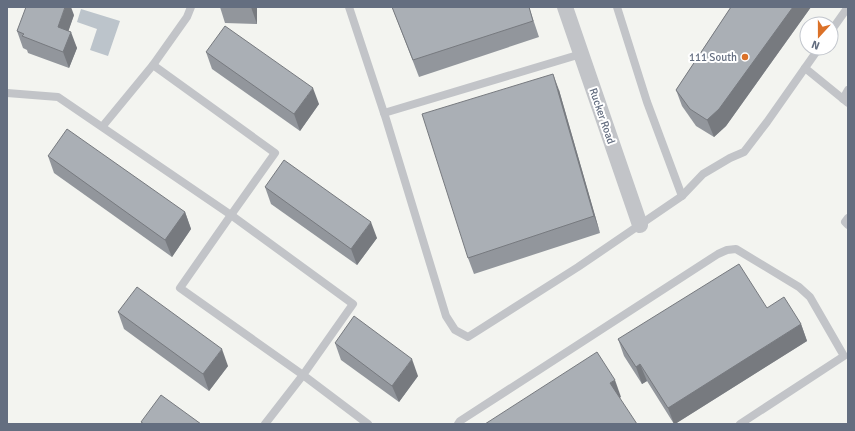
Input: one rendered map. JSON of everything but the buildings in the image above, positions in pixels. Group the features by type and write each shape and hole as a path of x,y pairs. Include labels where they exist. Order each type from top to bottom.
{"street":[{"name":"Rucker Road","path":"565,7 640,225"}],"lane":[{"path":"102,127 153,65 187,17 191,7"},
{"path":"349,7 384,113 446,316 455,330 468,337 578,267 682,196 704,174 730,158 744,152 813,56"},
{"path":"617,7 647,102 682,196"},
{"path":"839,20 848,7"},
{"path":"384,113 581,54"},
{"path":"153,65 275,153 180,288 303,375 368,424"},
{"path":"805,68 845,101 848,90"},
{"path":"7,93 58,97 231,215 353,304 303,375 265,424"},
{"path":"848,218 845,222 848,225"},
{"path":"458,424 460,421 718,254 727,250 736,249 799,287 810,297 844,356 740,424"}],"shaded area":[{"path":"81,9 120,21 108,56 90,50 97,29 77,22"}],"place":[{"name":"111 South","path":"745,57"}]}
